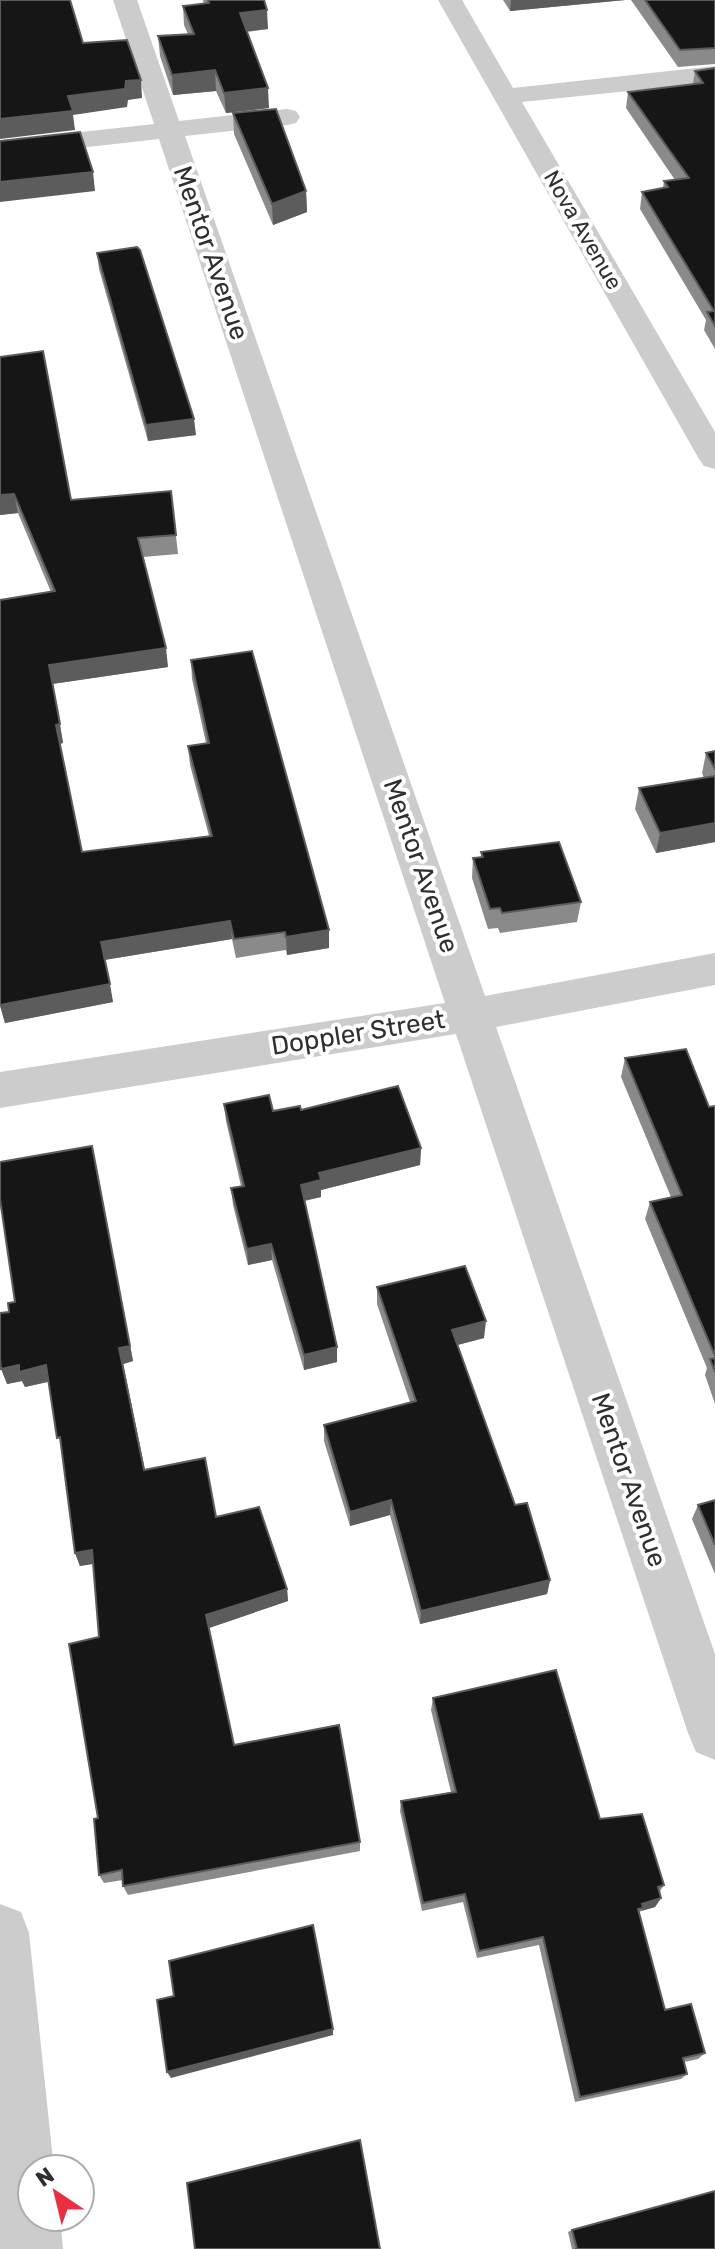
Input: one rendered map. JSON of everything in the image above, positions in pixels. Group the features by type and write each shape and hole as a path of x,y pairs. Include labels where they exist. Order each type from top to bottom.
{"street":[{"name":"Mentor Avenue","path":"125,0 715,1733"},
{"name":"Nova Avenue","path":"450,0 715,459"},
{"path":"506,96 715,74"},
{"path":"0,149 287,117"},
{"name":"Doppler Street","path":"0,1090 472,1015 715,969"},
{"path":"0,1933 31,2249"}],"building":[{"path":"0,0 70,0 83,43 127,40 141,80 126,81 125,89 68,96 73,111 0,119"},
{"path":"208,0 264,0 267,10 240,13 268,88 224,93 215,70 172,75 158,36 194,34 183,6 209,3"},
{"path":"645,0 715,0 715,48 680,50"},
{"path":"715,68 715,326 707,312 714,311 642,192 668,187 664,181 689,178 628,92 703,83 695,71"},
{"path":"276,109 306,191 272,204 233,113"},
{"path":"80,132 93,172 0,182 0,141"},
{"path":"137,247 194,419 146,425 97,253"},
{"path":"43,351 71,500 171,491 176,535 138,538 166,648 49,665 60,724 56,725 82,852 212,836 188,746 209,743 191,660 252,651 329,930 286,937 285,932 234,939 230,921 101,942 110,984 0,1005 0,600 55,591 14,494 0,495 0,357"},
{"path":"715,751 715,769 706,753"},
{"path":"715,776 715,823 660,833 639,788"},
{"path":"559,842 581,902 502,913 500,908 490,909 473,858 483,857 481,852"},
{"path":"686,1049 709,1107 715,1106 715,1356 650,1202 682,1195 625,1058"},
{"path":"398,1086 421,1148 319,1173 321,1180 301,1185 337,1347 304,1355 271,1244 247,1249 231,1188 244,1186 224,1104 269,1095 273,1111 300,1106 301,1110"},
{"path":"92,1146 130,1346 119,1348 144,1470 205,1458 216,1517 259,1507 287,1589 206,1615 234,1745 339,1725 360,1842 123,1886 122,1870 99,1875 94,1819 98,1818 69,1644 99,1637 92,1550 75,1553 60,1437 57,1438 46,1365 19,1372 19,1365 1,1369 0,1358 0,1313 9,1312 8,1303 15,1302 0,1199 0,1162"},
{"path":"465,1266 486,1321 452,1330 515,1505 527,1503 550,1580 421,1611 391,1500 350,1512 324,1425 416,1401 377,1287"},
{"path":"715,1500 715,1545 698,1505"},
{"path":"556,1670 600,1819 642,1814 664,1885 658,1887 661,1898 642,1904 643,1908 638,1909 665,2010 691,2004 705,2053 683,2058 687,2074 580,2097 543,1937 479,1951 465,1894 423,1903 401,1801 456,1792 433,1698"},
{"path":"313,1925 333,2029 167,2072 157,2000 174,1996 169,1961"},
{"path":"360,2140 380,2249 195,2249 187,2183"},
{"path":"715,2191 715,2249 577,2249 572,2230"}]}
